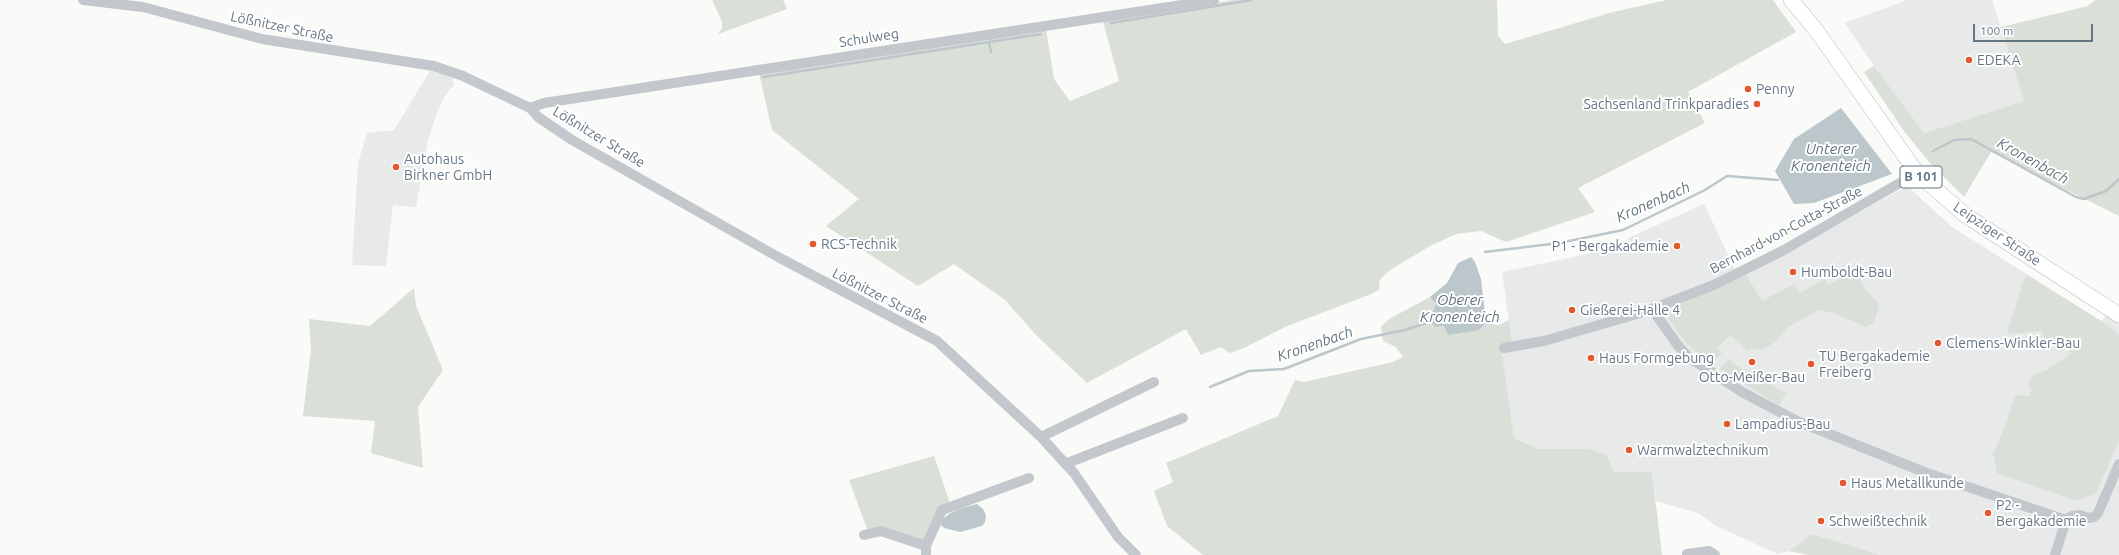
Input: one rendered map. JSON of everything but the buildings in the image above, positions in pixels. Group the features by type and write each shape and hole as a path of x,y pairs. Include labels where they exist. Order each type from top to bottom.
{"main road":[{"name":"Leipziger Straße","path":"1791,0 1816,30 1916,173 1965,215 2119,315"}],"street":[{"name":"Lößnitzer Straße","path":"83,0 143,7 276,42 434,66 463,76 530,108 538,117 572,140 778,258 937,341 1041,437 1074,473 1118,537 1136,555"},
{"name":"Schulweg","path":"530,108 544,103 1214,0"},
{"name":"Bernhard-von-Cotta-Straße","path":"1504,348 1544,341 1652,309 1716,284 1784,250 1916,173"},
{"path":"1652,309 1679,347 1690,358 1742,392 1797,421 1924,472 2066,520"},
{"path":"1041,437 1154,382"},
{"path":"1065,464 1183,418"},
{"path":"2055,555 2066,520 2072,516 2080,515 2088,518 2098,513 2119,464"},
{"path":"864,535 881,531 926,551 942,510 1029,478"},
{"path":"1687,554 1709,551 1715,555"}],"shaded area":[{"path":"712,0 783,0 787,9 718,34 722,28 722,22"},
{"path":"1233,0 1497,0 1498,36 1505,44 1613,12 1667,0 1773,0 1796,32 1688,92 1705,123 1578,188 1595,212 1506,242 1481,231 1456,234 1430,246 1387,272 1379,281 1380,289 1371,294 1285,327 1244,348 1230,353 1221,347 1201,355 1186,329 1087,383 1037,336 1005,300 954,264 918,286 826,226 859,199 772,130 759,73 1046,29 1054,79 1070,101 1119,81 1103,21"},
{"path":"1907,0 1992,0 2025,101 1924,133 1874,66 1845,23"},
{"path":"2095,0 2119,0 2119,216 1991,152 1964,197 1930,163 1904,131 1864,72 1874,66 1924,133 2024,101 2001,27 2088,6"},
{"path":"431,69 452,78 454,85 444,97 436,115 427,144 416,207 393,205 386,266 352,265 358,163 367,133 394,130"},
{"name":"TU Bergakademie Freiberg","path":"1907,186 1952,227 2101,321 2119,305 2119,555 1879,555 1812,534 1789,551 1778,554 1716,526 1698,513 1656,501 1652,472 1614,472 1607,455 1589,449 1538,449 1514,438 1501,345 1512,342 1502,272 1614,247 1633,254 1628,238 1704,204 1738,276 1828,230"},
{"path":"1855,270 1863,286 1879,305 1874,322 1866,327 1833,313 1818,310 1787,328 1775,342 1762,350 1750,349 1748,351 1730,335 1717,348 1722,353 1711,364 1685,342 1668,318 1669,311 1672,308 1746,275 1762,301 1794,284 1800,293 1825,279 1828,285"},
{"path":"2027,275 2101,321 2119,335 2119,441 2096,493 2081,499 2074,500 1997,473 1993,454 2006,424 2014,398 2018,395 2030,396 2031,390 2028,385 2032,375 2047,370 2072,353 2067,349 2044,343 2042,331 2011,334 2007,333 2023,282"},
{"path":"414,288 416,306 443,370 418,407 423,468 371,453 375,421 303,416 311,350 309,319 370,326"},
{"path":"1430,297 1436,304 1434,310 1436,327 1444,326 1447,330 1479,330 1486,323 1499,325 1509,320 1512,342 1501,345 1514,438 1538,449 1589,449 1607,455 1614,472 1652,472 1662,555 1203,555 1167,526 1154,491 1173,482 1166,463 1278,416 1295,380 1304,382 1393,362 1403,357 1396,347 1383,341 1381,326 1391,318"},
{"path":"1729,359 1737,366 1786,393 1779,405 1720,369"},
{"path":"934,456 950,503 926,546 869,534 849,480"},
{"path":"1812,534 1879,555 1808,555 1789,551"}],"water":[{"name":"Unterer Kronenteich","path":"1841,108 1892,174 1814,203 1794,204 1775,171 1794,139"},
{"name":"Oberer Kronenteich","path":"1471,257 1475,262 1481,279 1486,323 1479,330 1448,335 1444,326 1436,327 1429,322 1436,304 1430,297 1447,283 1458,263"},
{"path":"977,504 983,509 986,515 985,522 982,526 960,532 944,528 941,525 943,519 949,514 959,509"}],"waterway":[{"path":"1111,23 1252,0"},
{"path":"763,77 1041,34"},
{"path":"989,43 991,52"},
{"name":"Kronenbach","path":"1933,151 1954,140 1971,139 2076,197 2084,199 2106,191 2119,179"},
{"name":"Kronenbach","path":"1485,252 1559,243 1623,230 1705,190 1727,176 1778,180"},
{"name":"Kronenbach","path":"1210,387 1249,371 1284,369 1361,339 1405,330 1429,322"}],"place":[{"name":"EDEKA","path":"1969,60"},
{"name":"Penny","path":"1748,89"},
{"name":"Sachsenland Trinkparadies","path":"1757,104"},
{"name":"Autohaus Birkner GmbH","path":"396,167"},
{"name":"RCS-Technik","path":"813,244"},
{"name":"P1 - Bergakademie","path":"1677,246"},
{"name":"Humboldt-Bau","path":"1793,272"},
{"name":"Gießerei-Halle 4","path":"1572,310"},
{"name":"Clemens-Winkler-Bau","path":"1938,343"},
{"name":"Haus Formgebung","path":"1591,358"},
{"name":"Otto-Meißer-Bau","path":"1752,362"},
{"name":"TU Bergakademie Freiberg","path":"1811,364"},
{"name":"Lampadius-Bau","path":"1727,424"},
{"name":"Warmwalztechnikum","path":"1629,450"},
{"name":"Haus Metallkunde","path":"1843,483"},
{"name":"P2 - Bergakademie","path":"1988,513"},
{"name":"Schweißtechnik","path":"1821,521"}]}
